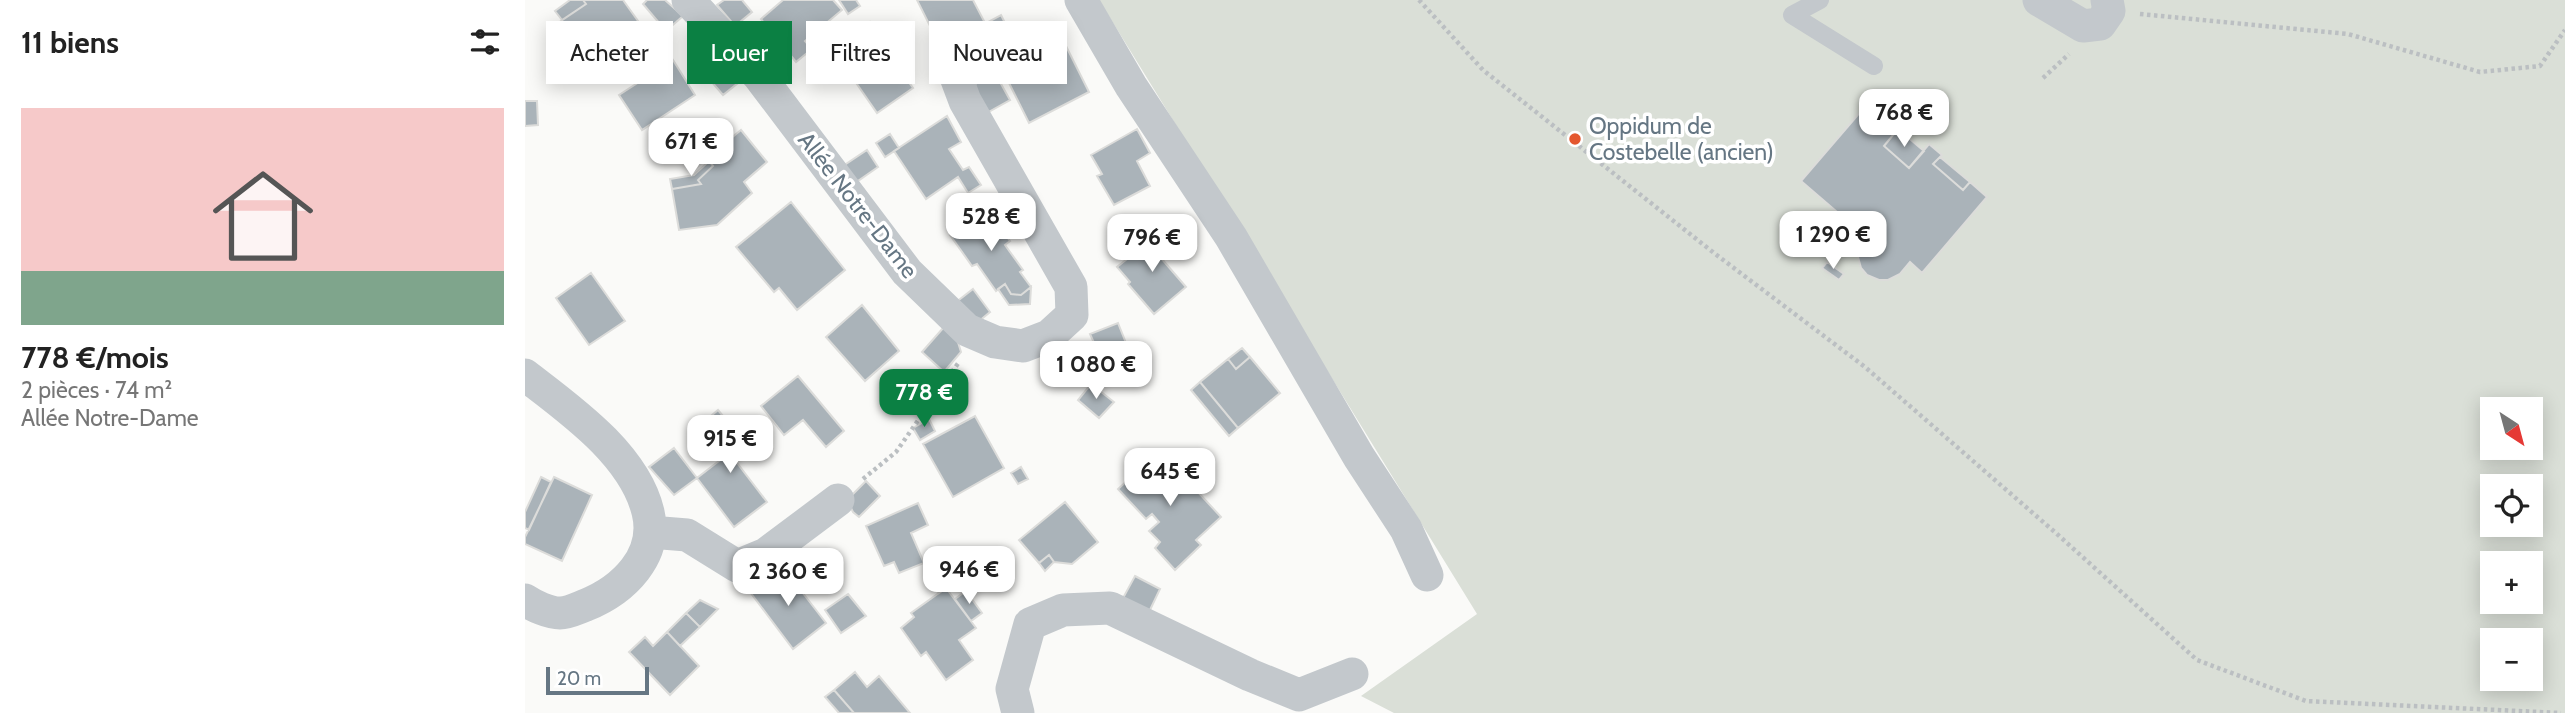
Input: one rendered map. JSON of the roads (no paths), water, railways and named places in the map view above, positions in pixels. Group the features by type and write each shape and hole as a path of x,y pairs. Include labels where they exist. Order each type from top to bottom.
{"street":[{"name":"Allée Notre-Dame","path":"688,0 759,76 907,272 968,330 995,342 1023,346 1049,336 1072,315 1071,287 965,102 958,84"},
{"path":"1081,0 1131,86 1176,150 1231,237 1359,457 1406,529 1427,575"},
{"path":"2039,0 2083,26 2100,24 2108,6"},
{"path":"525,375 579,415 621,460 648,511 650,532 637,569 620,586 599,600 559,613 525,600"},
{"path":"650,532 687,535 737,566 766,554 838,500"},
{"path":"1018,713 1012,689 1030,624 1063,610 1110,608 1250,675 1299,695 1353,674"}],"lane":[{"path":"1820,0 1792,15 1874,66"}],"place":[{"name":"Oppidum de Costebelle (ancien)","path":"1575,139"}]}
